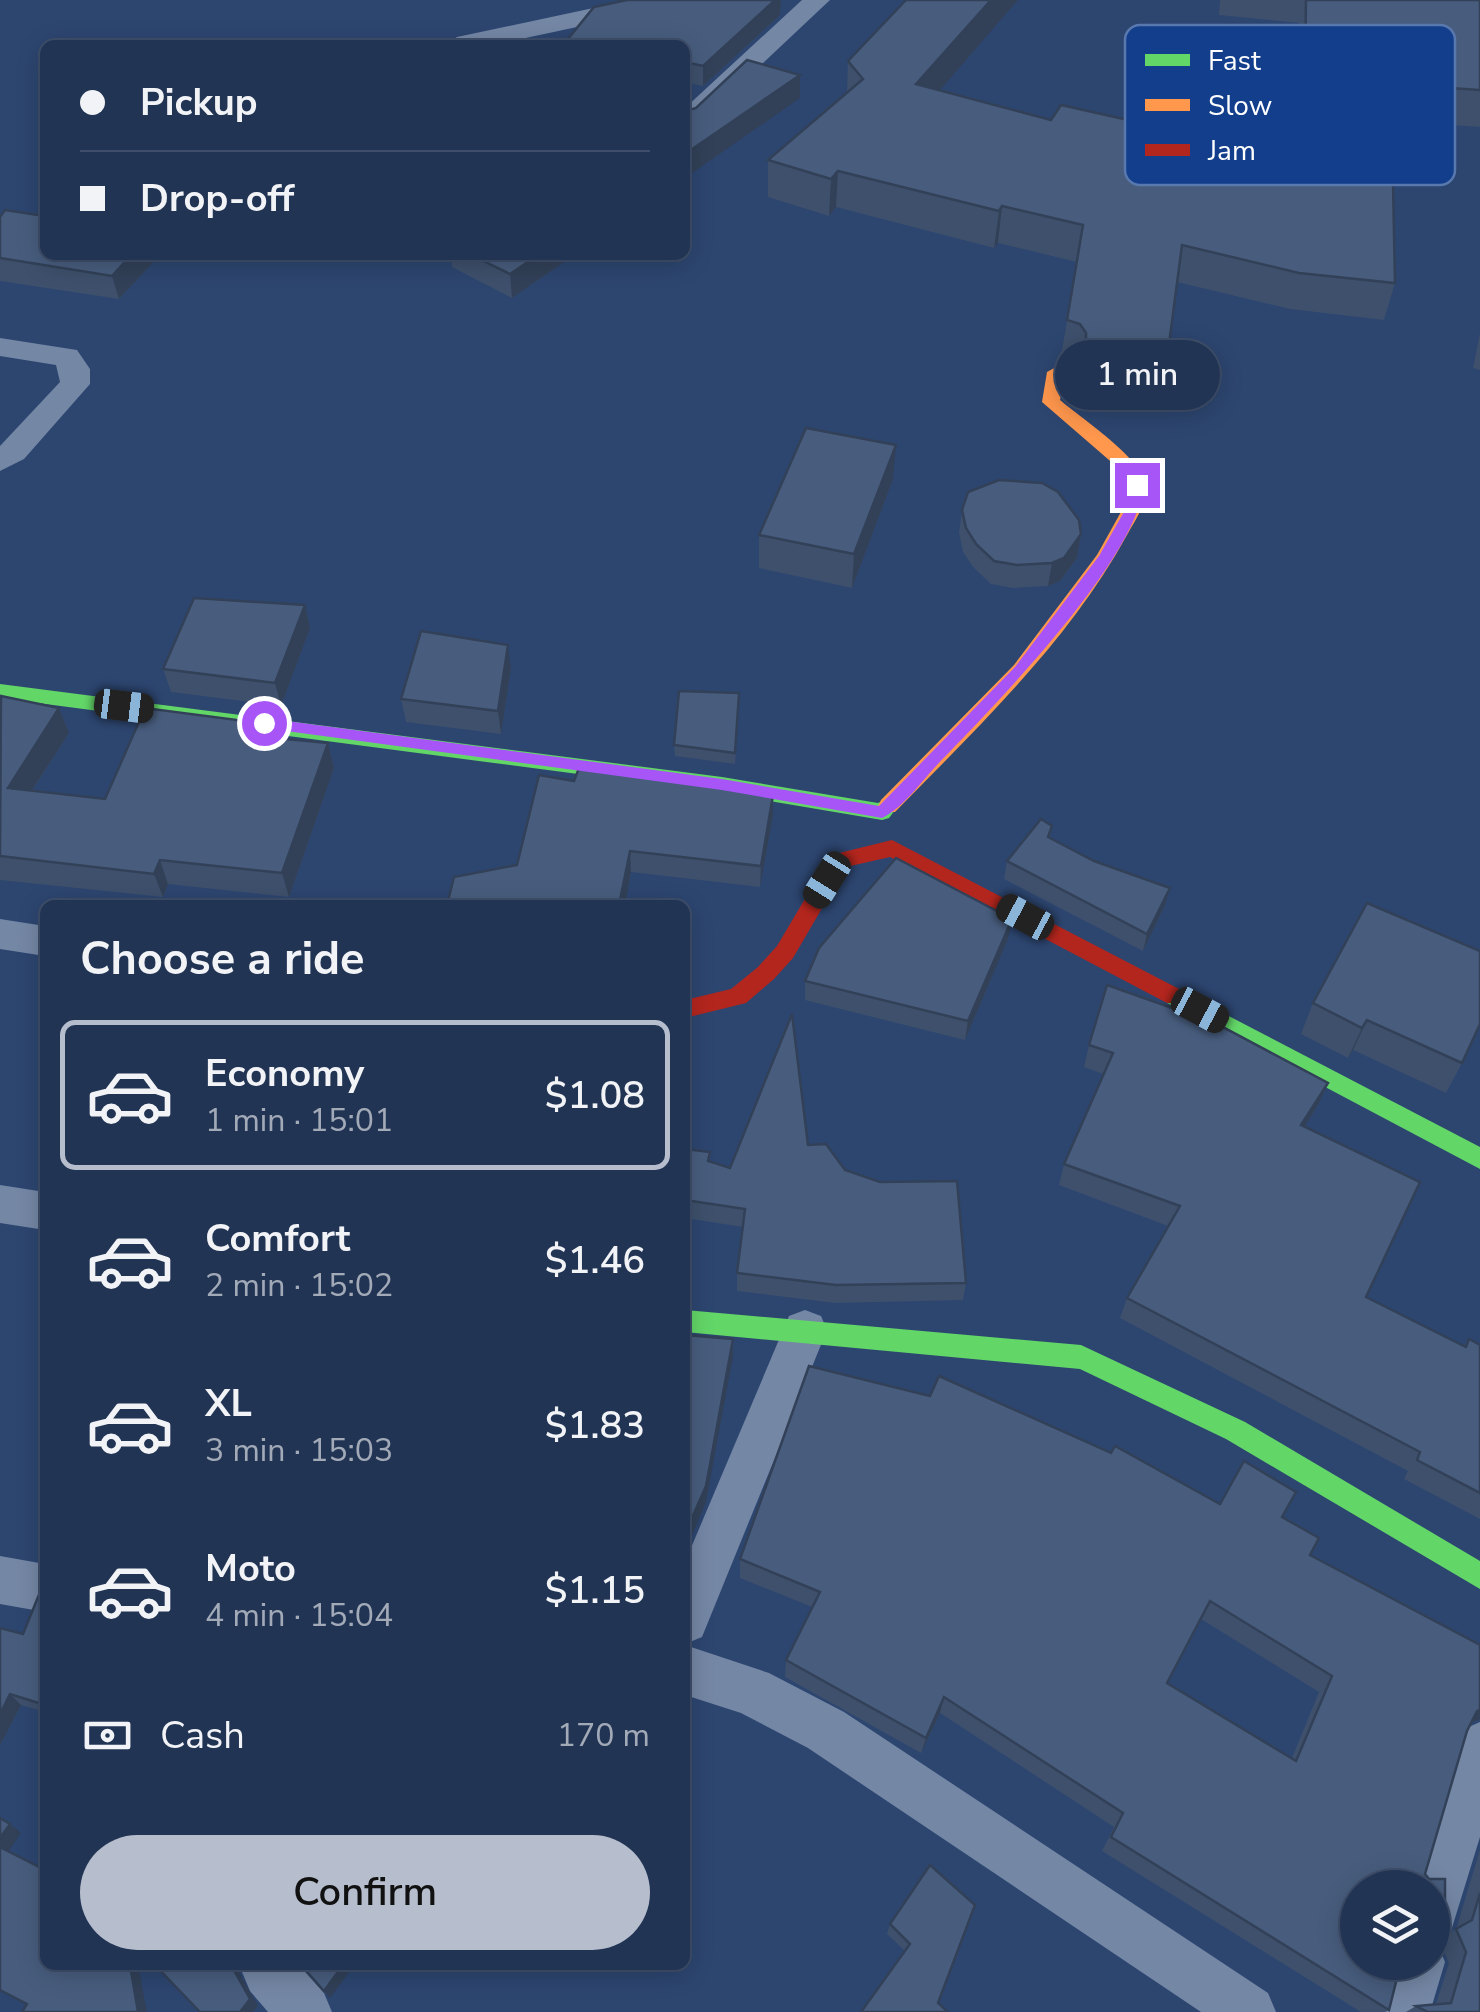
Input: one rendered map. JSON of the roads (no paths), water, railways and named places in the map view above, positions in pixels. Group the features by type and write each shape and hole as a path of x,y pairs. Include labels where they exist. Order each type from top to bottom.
{"street":[{"path":"480,40 666,0"},
{"path":"690,117 817,0"},
{"path":"0,347 66,357 75,368 75,384 14,452 0,461"},
{"path":"690,1008 738,997 785,952 838,862 887,830 1020,670 1105,558 1135,503 1137,485 1132,470 1051,402 1056,372"},
{"path":"0,691 702,782 887,830 1480,1159"},
{"path":"0,934 40,940"},
{"path":"0,1204 40,1210"},
{"path":"690,1321 1081,1357 1128,1374 1206,1413 1480,1576"},
{"path":"690,1608 806,1330"},
{"path":"0,1580 40,1587"},
{"path":"690,1672 751,1691 826,1730 1249,2012"},
{"path":"1444,1870 1480,1748"},
{"path":"269,1972 306,2012"},
{"path":"1404,2012 1413,1980"}]}
